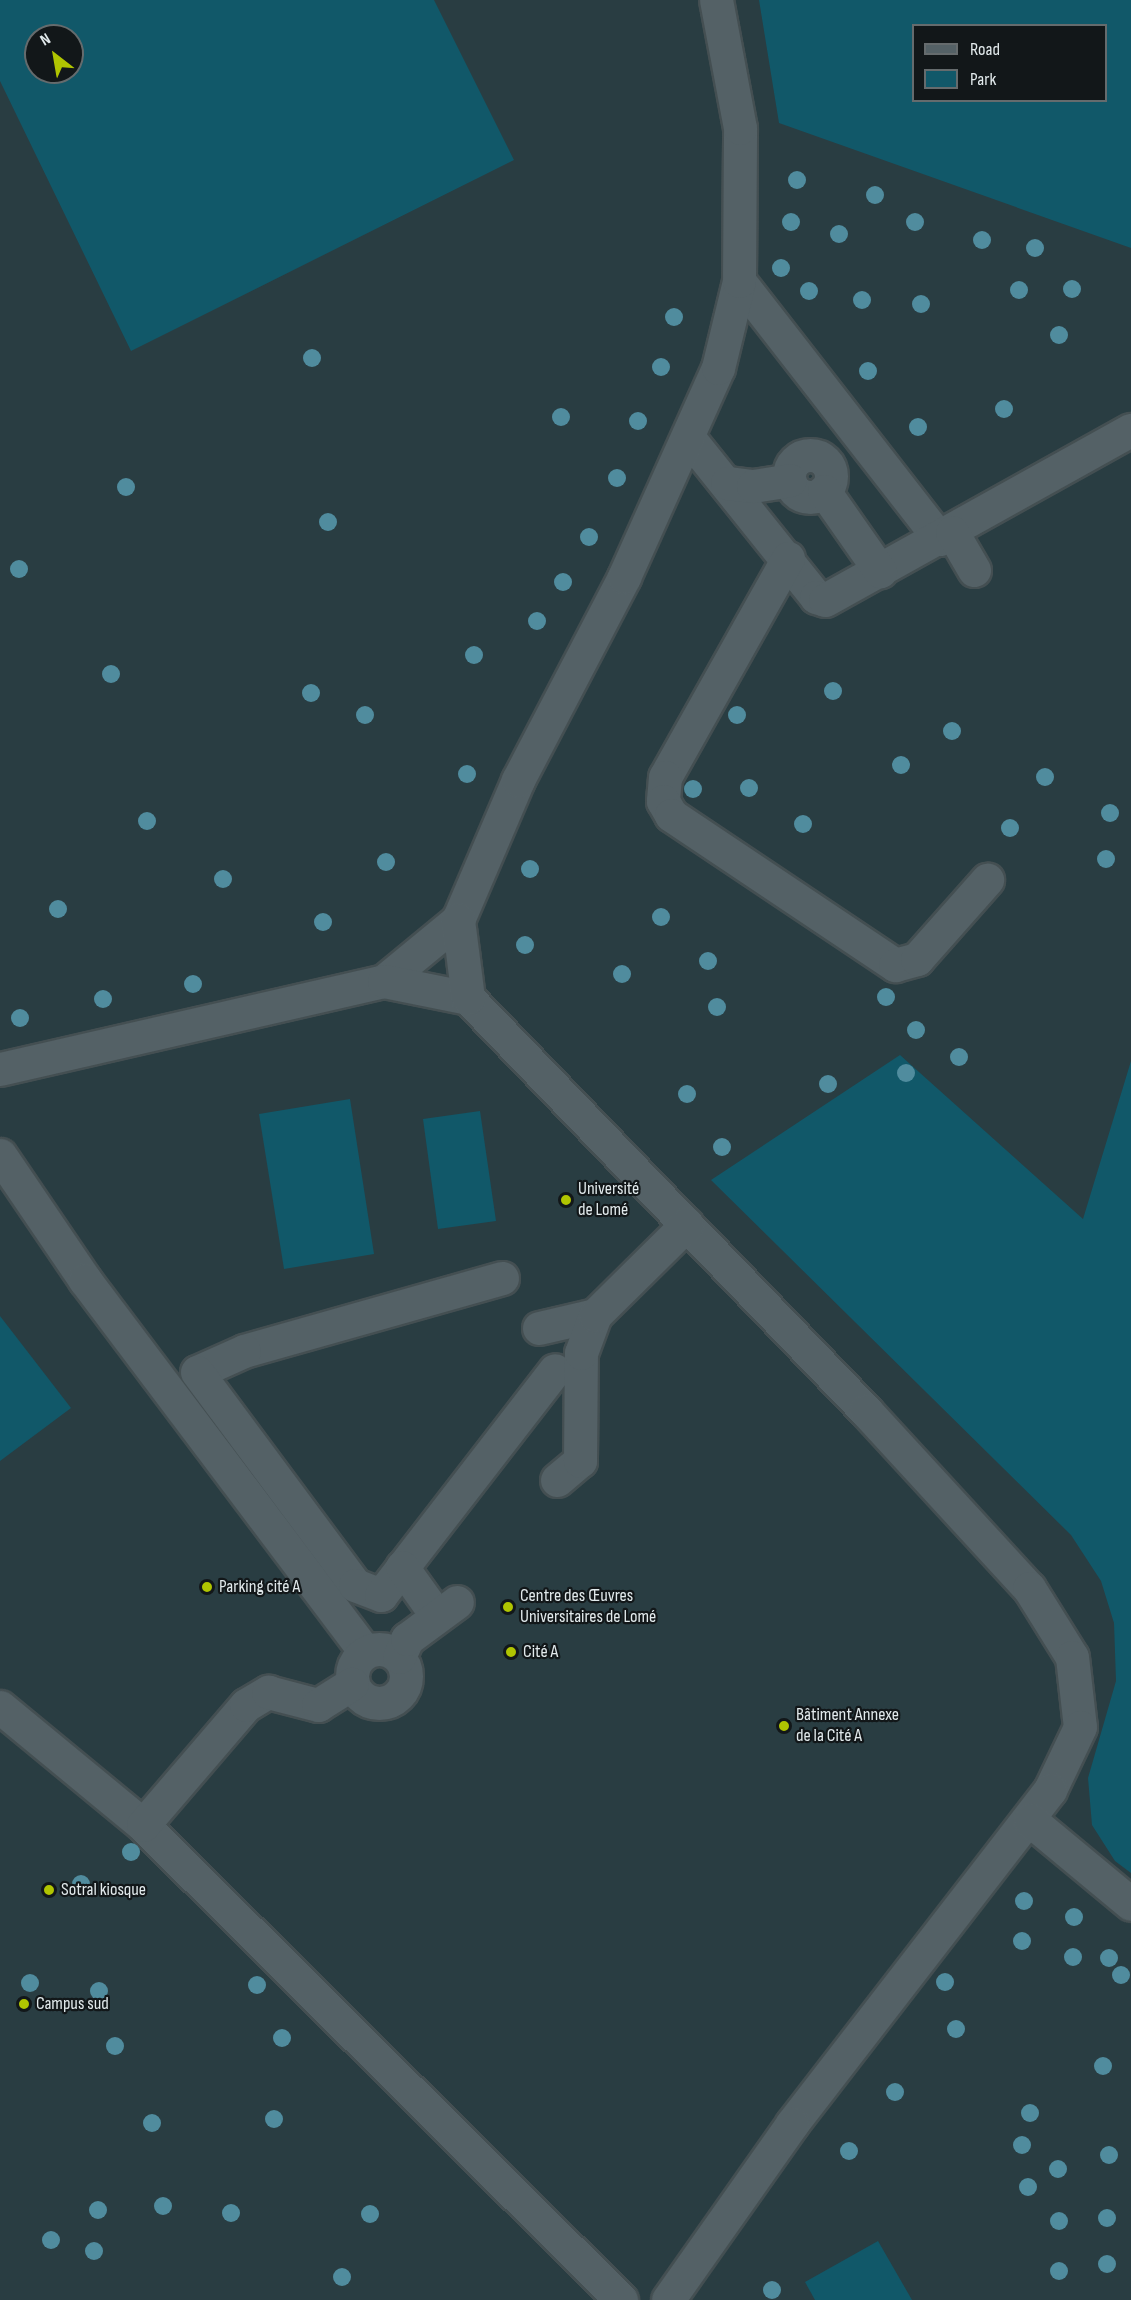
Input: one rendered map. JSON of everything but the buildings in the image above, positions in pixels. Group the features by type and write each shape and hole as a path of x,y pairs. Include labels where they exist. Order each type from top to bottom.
{"lane":[{"path":"384,981 458,920 518,780 624,577 718,368 739,281 740,128 716,0"},
{"path":"739,281 836,406 974,570"},
{"path":"819,457 836,406"},
{"path":"688,437 820,600 946,536 1131,430"},
{"path":"802,456 819,457 830,468 829,485 824,491 809,497 801,495 790,480 795,461 802,456"},
{"path":"727,483 753,486 790,480"},
{"path":"824,491 880,571"},
{"path":"788,558 665,777 663,801 671,815 895,965 917,959 987,880"},
{"path":"458,920 468,998"},
{"path":"0,1069 384,981 468,998 687,1224 1029,1588 1072,1658 1080,1727 1050,1790 1030,1820 792,2124 668,2300"},
{"path":"0,1155 85,1280 365,1652"},
{"path":"557,1480 580,1461 581,1353 595,1315 687,1224"},
{"path":"501,1278 244,1351 197,1372 355,1585 381,1595 555,1370"},
{"path":"539,1328 595,1315"},
{"path":"399,1657 407,1639 447,1609 402,1567"},
{"path":"143,1825 246,1705 268,1692 318,1705 352,1684 356,1660 365,1652 389,1650 399,1657 406,1680 393,1700 369,1701 352,1684"},
{"path":"0,1707 143,1825 621,2300"},
{"path":"1050,1790 1084,1866"},
{"path":"1030,1820 1131,1904"}],"shaded area":[{"name":"Université de Lomé","path":"0,0 1131,0 1131,2300 0,2300"}],"green space":[{"path":"0,0 434,0 514,160 131,351 0,81"},
{"path":"759,0 1131,0 1131,248 779,123"},
{"path":"900,1055 1083,1219 1131,1061 1131,1873 1115,1861 1092,1825 1088,1778 1116,1681 1114,1623 1101,1581 1071,1535 711,1180"},
{"path":"350,1099 374,1254 284,1269 259,1114"},
{"path":"480,1111 496,1221 438,1229 423,1119"},
{"path":"0,1316 71,1408 0,1461"},
{"path":"878,2241 912,2300 815,2300 805,2282"}],"place":[{"name":"Université de Lomé","path":"566,1200"},
{"name":"Parking cité A","path":"207,1587"},
{"name":"Centre des Œuvres Universitaires de Lomé","path":"508,1607"},
{"name":"Cité A","path":"511,1652"},
{"name":"Bâtiment Annexe de la Cité A","path":"784,1726"},
{"name":"Sotral kiosque","path":"49,1890"},
{"name":"Campus sud","path":"24,2004"}]}
